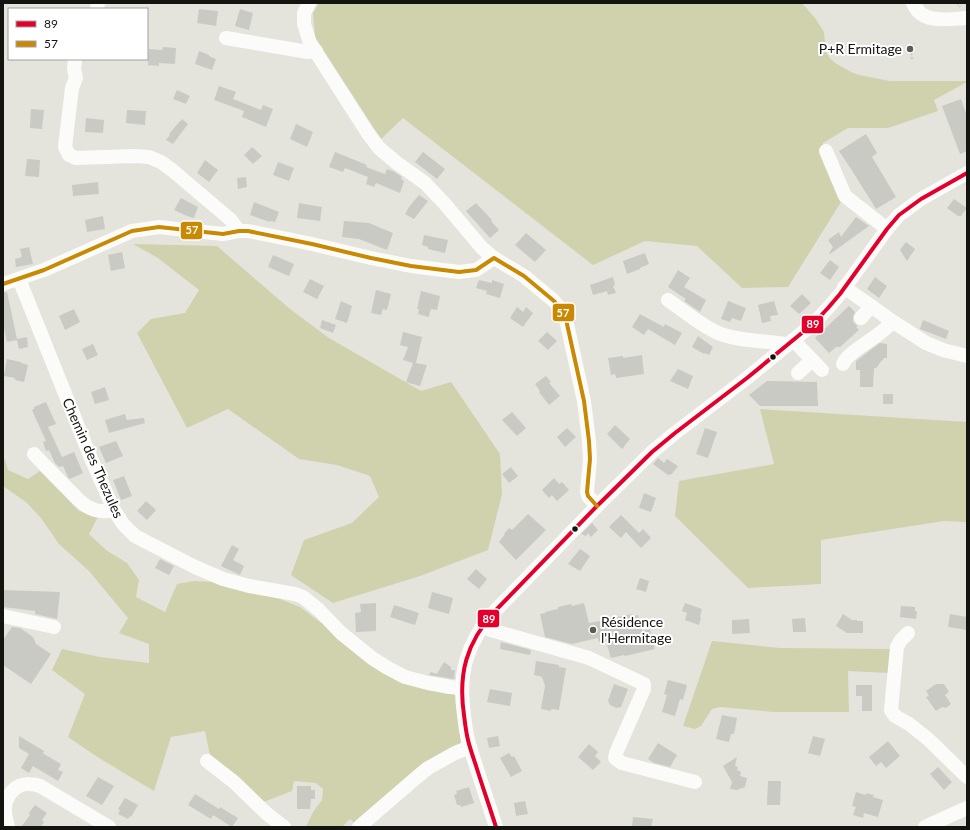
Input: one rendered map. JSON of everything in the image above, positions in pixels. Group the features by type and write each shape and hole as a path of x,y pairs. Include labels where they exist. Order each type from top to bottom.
{"street":[{"path":"309,3 304,13 304,24 310,43 359,122 379,148 425,183 482,248 494,258 524,276 554,302 565,315 570,332 575,364 584,401 589,441 590,459 587,492 590,499 597,506"},
{"path":"913,3 921,14 931,19 967,18"},
{"path":"922,3 924,7 932,11 967,10"},
{"path":"226,38 308,52 316,51"},
{"path":"75,60 74,68 76,78 72,88 64,147 69,155 76,158 149,157 161,162 232,220 239,231"},
{"path":"826,151 845,196 887,229"},
{"path":"496,827 470,747 465,723 462,688 462,677 468,656 482,626 640,463 663,442 730,392 791,342 821,315 887,229 899,216 921,199 967,172"},
{"path":"3,284 36,274 88,252 125,234 159,227 223,234 239,231 258,233 411,266 459,272 476,270 494,258"},
{"name":"Chemin des Thezules","path":"19,279 90,456 114,510 123,524 135,536 194,567 223,579 303,597 319,610 341,633 386,667 405,677 450,688 462,688"},
{"path":"844,287 918,339 951,353 967,356"},
{"path":"668,300 699,322 717,332 731,337 791,342 817,365 798,373"},
{"path":"861,318 871,306"},
{"path":"844,364 845,360 854,352 885,330 892,322"},
{"path":"34,454 60,482 89,508 108,512 114,510"},
{"path":"3,616 54,627"},
{"path":"482,626 491,630 589,658 644,684 644,689 615,758 622,763 695,782"},
{"path":"908,633 897,647 891,710 895,716 909,724 928,739 967,777"},
{"path":"359,827 422,773 455,753 470,747"},
{"path":"207,761 234,782 266,813 284,827"},
{"path":"8,827 5,810 6,800 11,791 26,784 32,784 40,786 109,827"},
{"path":"925,827 967,808"}],"path":[{"path":"912,59 911,52 914,43"}],"green space":[{"path":"319,3 802,3 815,18 824,32 826,52 830,58 835,63 851,72 890,81 967,82 934,100 938,111 888,128 848,128 823,143 821,152 841,202 788,287 742,288 697,246 645,241 593,265 403,118 381,139 315,37 313,13"},
{"path":"133,244 217,246 290,309 329,338 421,391 451,382 500,454 502,494 488,550 420,576 333,603 291,575 304,540 352,523 379,497 370,476 337,465 299,459 228,409 187,428 137,333 151,319 185,313 199,290 158,258"},
{"path":"760,409 967,422 967,522 944,521 821,540 821,584 748,588 675,516 679,481 774,464"},
{"path":"3,459 5,460 8,470 28,479 40,471 79,511 98,517 89,534 106,550 127,563 139,580 136,597 165,612 177,584 194,581 213,582 280,599 300,607 390,674 447,691 455,695 461,742 458,747 356,824 350,819 342,827 306,827 313,812 322,800 323,789 316,783 294,781 292,791 261,803 214,763 209,751 205,731 171,737 154,791 99,758 68,737 85,694 52,670 62,649 100,657 149,663 149,644 119,633 128,618 89,571 59,544 41,518 26,502 3,486"},
{"path":"712,641 780,648 891,649 889,673 848,671 849,712 774,712 720,707 712,709 701,726 695,729 683,726"}],"building":[{"path":"199,9 218,11 216,26 197,23"},
{"path":"240,9 253,13 249,30 235,26"},
{"path":"163,47 176,48 175,64 159,63 159,66 148,65 149,49 162,50"},
{"path":"199,51 216,59 212,70 195,64"},
{"path":"219,86 236,92 233,99 261,110 263,105 273,109 266,127 242,117 244,111 214,100"},
{"path":"177,90 190,96 186,104 173,99"},
{"path":"961,99 967,116 967,151 960,154 942,106"},
{"path":"31,109 44,110 42,129 30,128"},
{"path":"127,110 146,111 145,125 126,123"},
{"path":"86,118 104,120 103,133 85,132"},
{"path":"182,119 188,124 173,144 166,140 170,135 169,134"},
{"path":"296,124 313,132 307,147 290,139"},
{"path":"866,134 877,153 872,157 896,197 876,209 839,151"},
{"path":"252,147 262,156 253,164 244,155"},
{"path":"335,152 367,165 366,167 385,174 387,169 393,171 402,177 401,179 404,181 400,193 376,183 374,187 366,184 368,177 345,168 343,172 329,167"},
{"path":"423,152 445,169 437,179 415,162"},
{"path":"27,159 40,160 39,177 25,176"},
{"path":"205,160 218,170 209,182 197,173"},
{"path":"278,162 294,168 289,181 273,175"},
{"path":"246,177 247,187 238,189 237,178"},
{"path":"98,182 99,194 73,196 72,185"},
{"path":"419,195 428,201 414,219 405,214"},
{"path":"181,198 198,207 194,218 174,210"},
{"path":"954,199 967,208 961,216 958,216 947,208"},
{"path":"254,202 279,212 275,222 270,222 250,215"},
{"path":"299,203 322,207 320,221 297,218"},
{"path":"476,203 499,230 490,238 466,211"},
{"path":"103,216 105,229 87,232 85,220"},
{"path":"856,217 869,226 830,254 829,253 833,247 828,240 839,232 841,237"},
{"path":"344,221 369,223 393,233 387,250 359,239 342,237"},
{"path":"526,233 546,250 535,262 515,245"},
{"path":"424,235 448,240 445,253 428,249 428,247 422,245"},
{"path":"906,242 915,249 907,261 900,250"},
{"path":"29,247 33,264 16,267 15,259 22,257 20,249"},
{"path":"122,252 125,268 111,271 108,255"},
{"path":"645,253 649,264 627,274 623,261"},
{"path":"273,255 294,264 289,276 268,267"},
{"path":"830,260 839,267 830,280 820,273"},
{"path":"678,270 690,278 684,287 706,300 700,312 684,301 686,299 668,287"},
{"path":"613,277 615,285 613,286 616,293 608,295 607,291 593,295 590,285"},
{"path":"875,277 887,286 879,298 867,289"},
{"path":"310,279 324,286 317,299 303,292"},
{"path":"479,280 492,283 492,280 504,284 500,298 486,294 487,291 476,288"},
{"path":"376,290 391,294 387,310 383,309 381,315 371,313"},
{"path":"421,291 440,296 437,310 431,309 429,317 418,314 419,309 417,309"},
{"path":"3,292 7,292 17,339 27,337 28,347 19,349 17,340 7,342 3,323"},
{"path":"802,294 811,303 799,314 790,306"},
{"path":"341,301 352,306 347,323 335,319"},
{"path":"728,301 746,308 741,321 732,318 730,322 721,319"},
{"path":"774,301 778,315 770,316 771,321 762,323 758,305"},
{"path":"849,306 855,312 853,321 858,326 856,327 859,330 840,347 836,347 829,353 815,338"},
{"path":"517,307 523,312 526,307 533,313 523,327 510,318"},
{"path":"74,309 80,322 65,330 59,316"},
{"path":"640,314 664,327 665,324 682,333 675,345 648,329 644,335 632,327"},
{"path":"322,320 336,325 333,333 320,328"},
{"path":"923,320 949,331 946,339 920,329"},
{"path":"403,332 422,337 416,363 427,365 420,386 406,382 413,363 403,360 408,347 400,345"},
{"path":"547,332 557,341 548,350 538,341"},
{"path":"698,336 713,347 709,355 704,354 692,347"},
{"path":"880,343 887,344 887,358 884,358 876,368 874,368 873,387 860,387 860,370 856,370 856,361"},
{"path":"93,344 98,355 87,360 82,349"},
{"path":"642,355 644,374 616,378 615,374 611,375 608,358 623,356 623,358"},
{"path":"7,359 28,365 24,382 15,380 15,378 4,376"},
{"path":"678,369 693,376 688,389 670,381"},
{"path":"546,376 551,382 549,383 560,396 549,405 535,384"},
{"path":"767,381 817,382 818,406 760,406 749,395"},
{"path":"105,387 109,400 95,404 91,392"},
{"path":"883,394 893,394 893,404 883,404"},
{"path":"46,402 56,424 48,427 62,457 74,452 83,473 70,479 63,466 59,467 55,463 49,450 46,451 43,442 46,441 32,410 34,407"},
{"path":"512,412 526,428 517,436 502,420"},
{"path":"125,414 127,420 144,418 145,423 109,433 105,420"},
{"path":"615,425 630,439 622,449 607,434"},
{"path":"567,428 576,437 565,447 557,437"},
{"path":"705,428 717,432 708,458 696,454"},
{"path":"116,441 123,456 106,463 99,447"},
{"path":"658,458 664,463 667,459 678,466 672,474 668,475 653,464"},
{"path":"511,467 518,476 509,483 502,474"},
{"path":"124,476 132,496 121,500 113,480"},
{"path":"554,478 559,484 562,482 569,490 557,501 552,495 549,498 542,490"},
{"path":"644,493 656,498 651,512 639,508"},
{"path":"146,501 156,510 147,520 137,511"},
{"path":"528,514 546,530 516,560 499,542 509,528 512,530"},
{"path":"621,515 639,533 643,529 651,538 641,548 626,532 621,538 609,527"},
{"path":"592,523 598,530 591,537 588,533 586,536 581,534"},
{"path":"232,545 239,549 233,560 244,566 240,575 221,566"},
{"path":"580,549 590,556 580,571 568,564"},
{"path":"160,559 174,566 169,575 155,568"},
{"path":"476,569 487,579 479,589 467,579"},
{"path":"640,578 649,581 646,592 636,589"},
{"path":"3,590 60,592 57,619 35,614 35,611 3,607"},
{"path":"432,592 453,598 449,614 428,608"},
{"path":"376,603 376,631 356,632 355,613 361,612 360,604"},
{"name":"Résidence l'Hermitage","path":"584,603 589,623 632,614 634,616 638,615 642,631 650,629 655,649 611,658 606,641 599,642 598,638 572,644 545,637 540,614 558,609 558,607"},
{"path":"685,603 702,609 699,625 685,620 687,613 682,611"},
{"path":"394,605 419,613 415,625 390,617"},
{"path":"901,606 915,607 915,611 917,611 916,619 900,617"},
{"path":"843,614 852,620 863,621 863,633 847,633 836,626"},
{"path":"950,614 967,617 967,630 948,627"},
{"path":"805,618 806,632 793,632 792,619"},
{"path":"749,619 750,633 732,634 732,620"},
{"path":"12,627 20,628 33,637 36,644 51,654 31,684 3,665 3,640"},
{"path":"501,642 531,650 530,655 500,649"},
{"path":"536,661 559,665 559,667 566,668 559,710 551,709 551,711 541,709 545,686 542,677 534,675"},
{"path":"444,662 451,667 451,670 455,670 454,679 429,675 431,672 437,674"},
{"path":"668,680 687,685 683,700 680,699 675,716 662,712 667,695 664,694"},
{"path":"614,684 628,689 621,707 616,708 610,705 608,701"},
{"path":"936,684 944,684 949,692 945,695 951,704 946,708 942,707 936,711 926,697 929,696 926,691"},
{"path":"856,685 872,685 872,711 862,711 862,696 856,696"},
{"path":"490,689 512,693 510,706 487,702"},
{"path":"722,715 737,718 734,734 731,734 729,742 716,739"},
{"path":"19,736 44,751 44,754 61,764 58,770 63,772 58,781 33,766 29,773 21,768 29,754 19,748"},
{"path":"498,736 500,746 489,748 487,738"},
{"path":"813,736 825,739 820,756 808,753"},
{"path":"888,741 900,756 886,768 881,762 876,766 869,757"},
{"path":"658,743 677,755 670,767 654,763 648,759"},
{"path":"589,744 598,752 595,756 601,762 593,770 578,757"},
{"path":"509,753 512,757 514,756 522,771 511,777 500,758"},
{"path":"737,757 735,766 738,767 737,770 741,772 740,776 747,778 745,787 737,790 730,789 732,782 723,766"},
{"path":"938,767 952,782 944,790 930,774"},
{"path":"98,777 114,786 102,805 86,796"},
{"path":"768,781 781,781 780,805 767,805"},
{"path":"297,786 311,786 311,790 315,790 315,799 311,799 310,809 297,809"},
{"path":"469,787 474,803 461,807 460,805 457,805 454,795 457,794 456,791"},
{"path":"856,792 866,795 866,793 874,795 873,797 883,800 878,817 864,813 863,818 853,815 856,807 852,806"},
{"path":"195,794 219,809 220,807 238,818 232,827 213,815 211,819 188,805"},
{"path":"125,798 138,805 131,817 130,816 128,819 118,814 120,810 118,809"},
{"path":"525,801 528,814 516,816 514,803"},
{"path":"35,805 47,813 42,820 44,822 41,827 21,827 30,815 29,813"},
{"path":"633,817 653,819 651,827 632,827"}],"transit line":[{"name":"89","path":"496,827 469,743 462,700 462,686 466,660 477,635 485,623 597,506 652,452 747,378 814,323 840,294 887,229 899,215 921,199 967,173"},
{"name":"57","path":"3,284 44,270 132,231 159,227 223,234 248,231 411,266 459,272 476,270 494,258 524,276 554,301 565,315 584,401 589,441 590,459 587,492 588,496 597,506"}],"place":[{"name":"P+R Ermitage","path":"910,49"},
{"name":"Résidence l'Hermitage","path":"593,630"}]}
